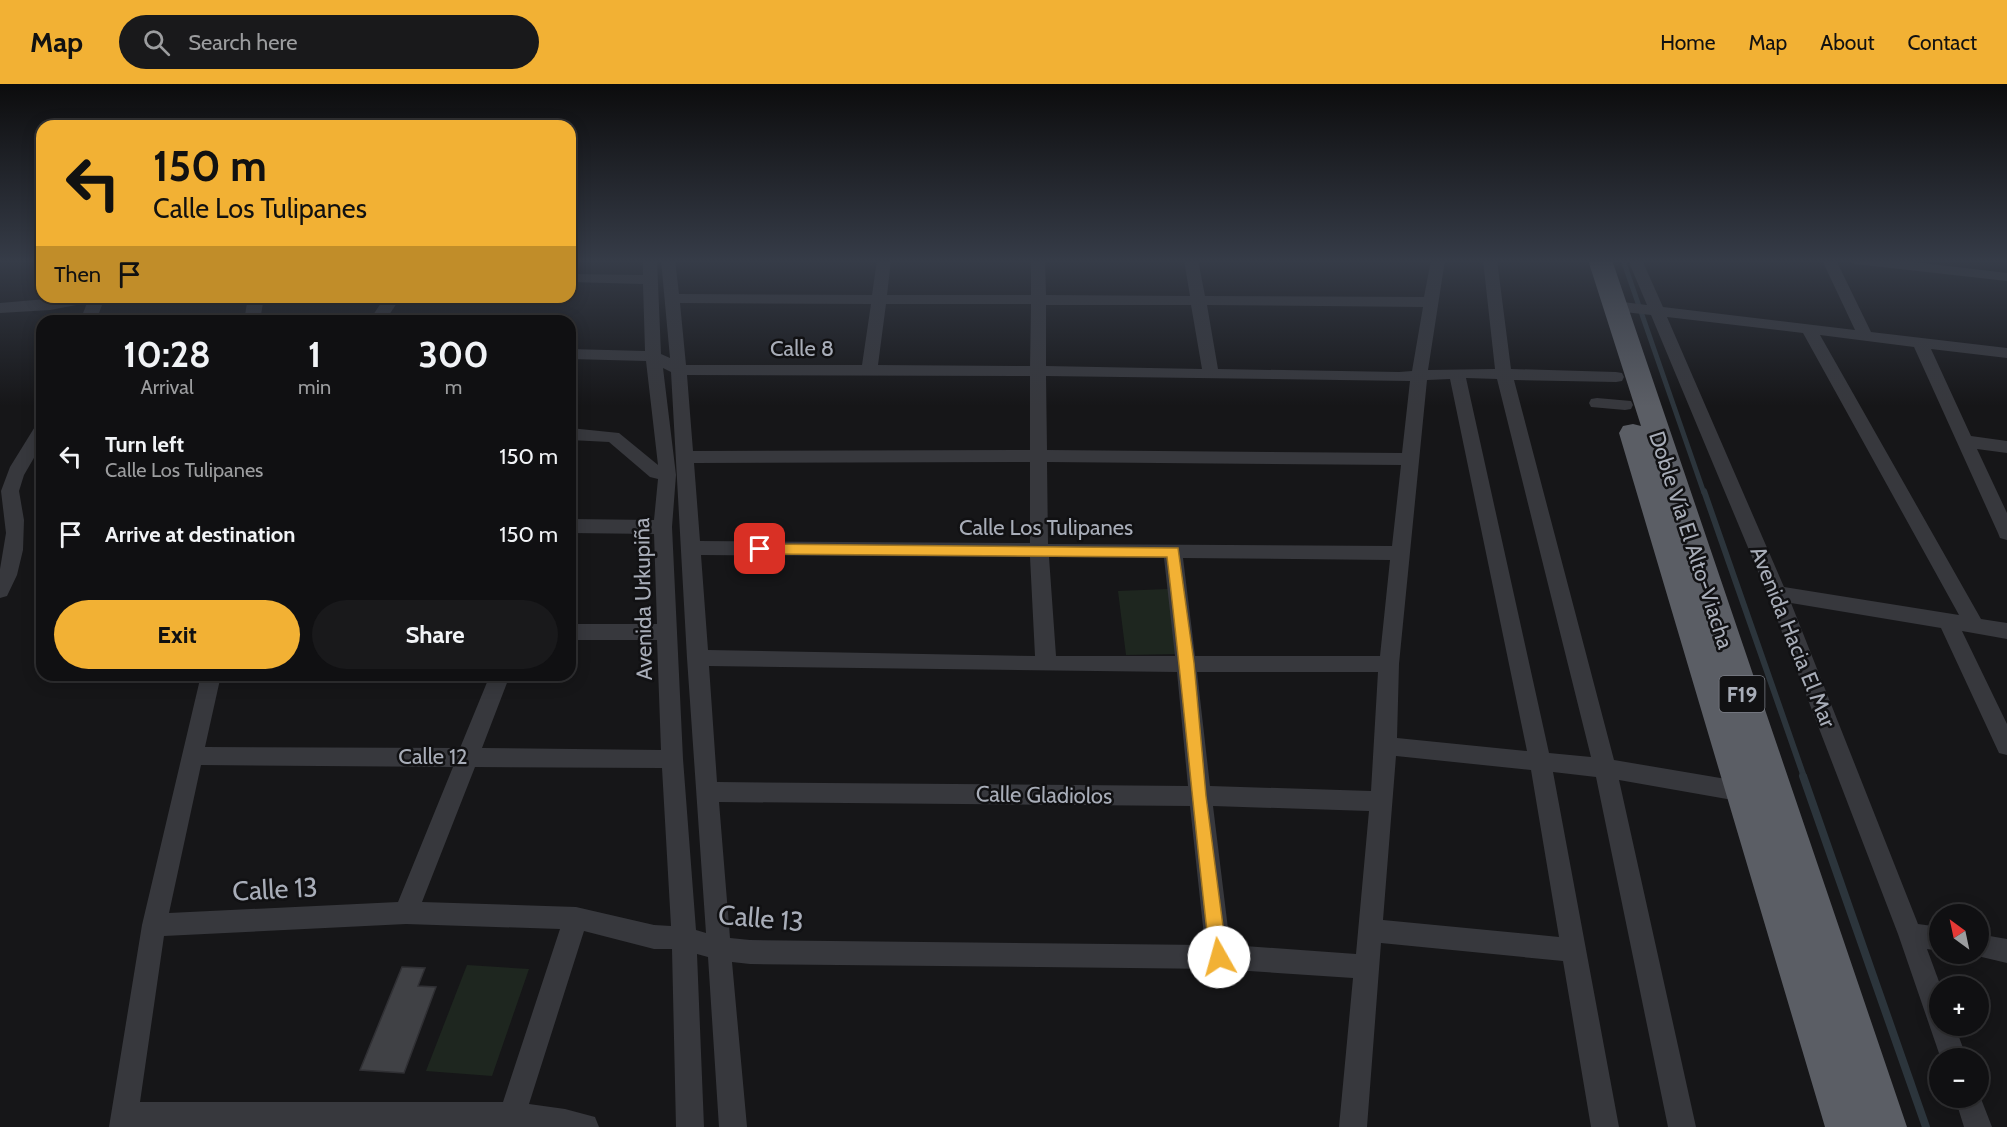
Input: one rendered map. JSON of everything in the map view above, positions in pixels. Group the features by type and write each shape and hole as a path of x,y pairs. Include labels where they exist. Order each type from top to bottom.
{"highway":[{"name":"Doble Vía El Alto-Viacha","path":"1592,309 1613,395 1744,792 1847,1127"},
{"name":"Doble Vía El Alto-Viacha","path":"1634,309 1885,1127"}],"street":[{"name":"Avenida Urkupiña","path":"652,309 653,356 664,434 667,475 663,527 666,632 684,938 690,1127"},
{"path":"673,309 680,369 707,792 733,1127"},
{"path":"869,370 878,309"},
{"path":"1038,309 1039,552 1046,664"},
{"path":"1200,309 1211,374"},
{"path":"1353,1127 1365,967 1386,746 1389,664 1419,377 1431,309"},
{"path":"1496,309 1504,374 1605,768 1682,1127"},
{"name":"Avenida Hacia El Mar","path":"1634,309 1777,593 1929,987"},
{"path":"1640,309 2007,353"},
{"path":"1852,309 1865,335"},
{"path":"1808,328 1974,625"},
{"path":"1920,342 2007,533"},
{"name":"Calle 8","path":"576,354 653,356 680,369 1038,371 1419,377 1457,373 1504,374 1613,395"},
{"path":"1457,373 1540,760 1605,1127"},
{"path":"576,434 613,437 656,473 667,475"},
{"path":"0,591 9,574 15,549 15,522 10,493 14,478 36,440"},
{"path":"1965,441 2007,447"},
{"path":"685,457 1037,456 1411,459"},
{"path":"576,526 663,527"},
{"name":"Calle Los Tulipanes","path":"690,548 1401,553"},
{"path":"1173,552 1219,957"},
{"path":"1777,593 2007,631"},
{"path":"1948,621 2007,746"},
{"path":"576,632 666,632"},
{"path":"698,658 1046,664 1389,664"},
{"path":"210,681 154,925 124,1121 317,1114 510,1122 567,1122 585,1127"},
{"path":"406,913 498,681"},
{"path":"1386,746 1605,768 1744,792"},
{"name":"Calle 12","path":"194,756 672,759"},
{"name":"Calle Gladiolos","path":"707,792 1199,796 1380,801"},
{"name":"Calle 13","path":"154,925 406,913 576,918 654,937 684,938 718,948 750,952 1219,957 1324,962 1365,967"},
{"path":"510,1122 576,918"},
{"path":"1370,930 1574,950"},
{"path":"1910,934 1929,937"},
{"path":"1989,948 2007,951"},
{"path":"1971,1108 1978,1127"}],"shaded area":[{"path":"1168,589 1178,654 1126,655 1118,591"},
{"path":"467,965 529,969 492,1076 426,1071"}],"building":[{"path":"402,967 425,968 418,986 436,987 404,1073 360,1070"}],"waterway":[{"path":"1640,309 1704,493"},
{"path":"1704,491 1804,777"},
{"path":"1803,776 1926,1127"}],"route":[{"path":"760,549 1173,552 1219,957"}]}
